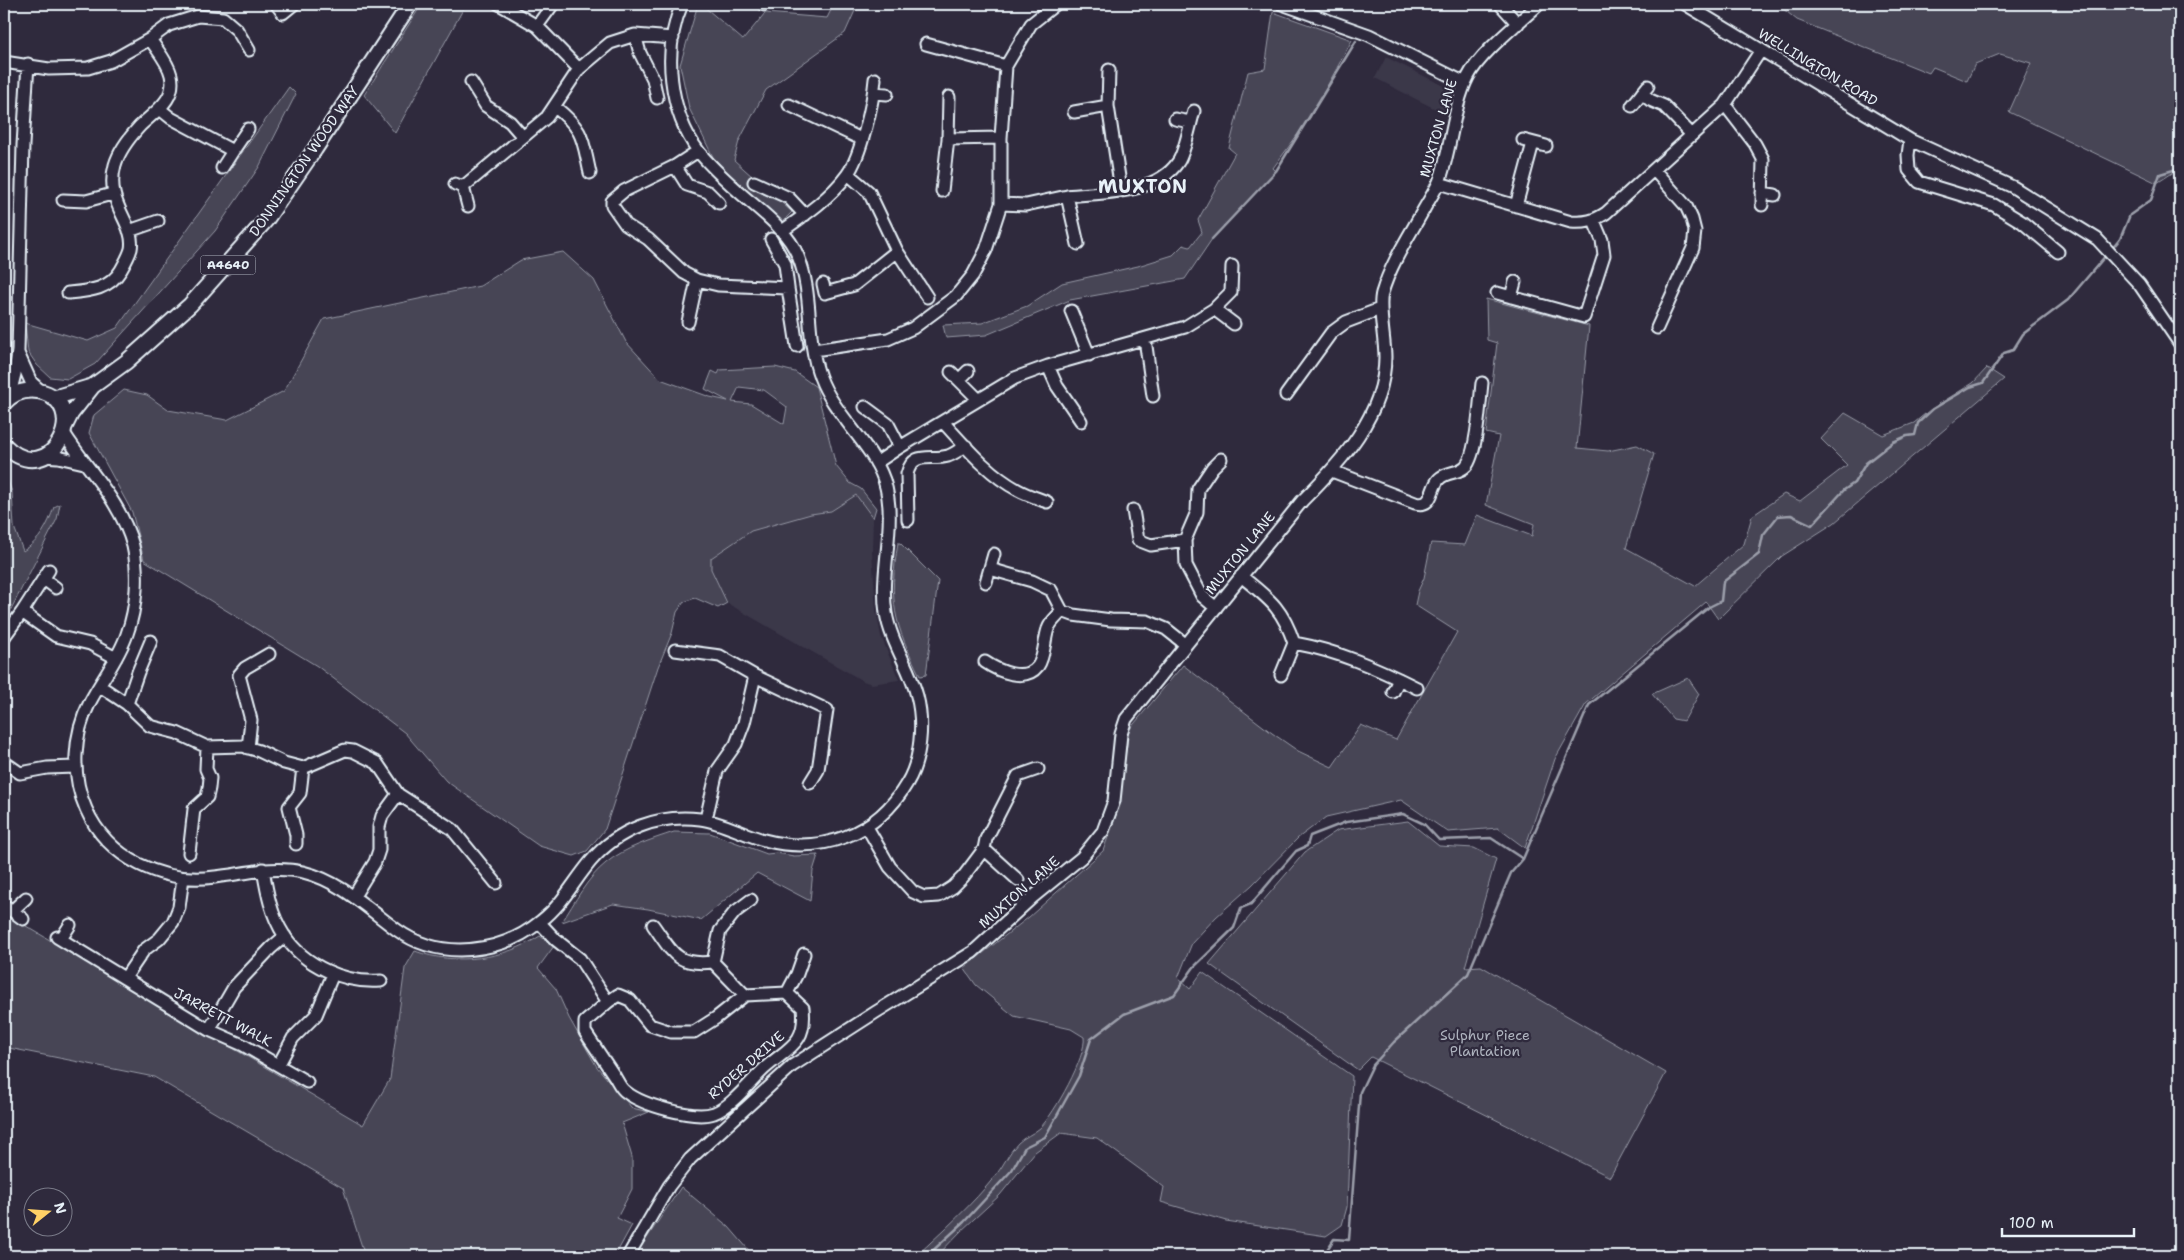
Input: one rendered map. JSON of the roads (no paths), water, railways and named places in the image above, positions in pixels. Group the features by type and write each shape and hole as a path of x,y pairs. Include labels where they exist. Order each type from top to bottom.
{"main road":[{"name":"DONNINGTON WOOD WAY","path":"64,430 71,414 93,386 126,362 190,305 266,220 315,150 410,4"},
{"name":"DONNINGTON WOOD WAY","path":"48,395 93,386"},
{"name":"A4640","path":"6,400 25,391 48,395"},
{"path":"48,395 60,406 64,416 64,430"},
{"name":"A4640","path":"43,456 56,447 64,430"},
{"path":"4,445 17,456 26,458 43,456"}],"street":[{"path":"276,4 283,13 294,4"},
{"path":"499,4 538,26 579,69"},
{"path":"538,26 553,4"},
{"path":"64,430 84,463 114,500 127,526 134,551 136,579 134,607 127,636 90,701 79,731 75,767 85,808 116,849 132,862 153,872 183,878 209,878 263,870 285,869 304,872 319,877 354,896 402,935 438,948 456,950 487,947 515,937 540,923 556,907 596,854 628,832 646,824 666,819 706,820 770,842 797,846 828,843 867,827 889,806 908,782 915,765 919,743 920,720 917,697 892,638 886,614 889,504 885,483 876,463 822,384 814,350 804,274 797,252 782,231 717,172 698,151 677,107 670,67 677,15 682,4"},
{"path":"814,350 888,339 913,328 956,296 973,274 986,250 1001,204 1000,138 1006,66 1031,24 1056,4"},
{"path":"1282,4 1369,35 1465,83"},
{"path":"1500,4 1518,24"},
{"name":"MUXTON LANE","path":"628,1256 669,1186 690,1159 792,1066 973,952 1033,897 1082,857 1103,831 1114,801 1121,734 1126,719 1302,501 1332,471 1371,416 1378,402 1385,359 1384,326 1380,309 1382,296 1393,264 1439,183 1465,83 1479,61 1539,4"},
{"name":"WELLINGTON ROAD","path":"1685,4 1910,140 2013,187 2096,239 2139,284 2180,344"},
{"path":"4,62 28,64 50,69 88,68 111,61 150,39 169,25 198,16 223,18 237,30 249,50"},
{"path":"468,206 459,186 547,117 579,69 610,43 635,34 673,38"},
{"path":"635,34 640,53 653,79 657,98"},
{"path":"68,292 85,297 111,282 118,275 131,250 130,231 112,194 115,166 121,149 139,127 160,110 172,88 172,78 169,69 150,39"},
{"path":"926,44 1006,66"},
{"path":"1439,183 1571,222 1583,223 1594,221 1606,213 1725,105 1761,50"},
{"path":"6,400 16,374 18,351 23,145 28,64"},
{"path":"1109,70 1108,106 1122,190"},
{"path":"782,231 805,215 834,190 848,174 861,139 874,93 875,79"},
{"path":"471,82 486,106 510,122 523,137"},
{"path":"1632,106 1645,90 1650,100 1664,106 1692,135"},
{"path":"874,93 887,94"},
{"path":"942,191 948,139 946,101"},
{"path":"789,105 861,139"},
{"path":"1725,105 1755,144 1763,159 1762,199 1775,195"},
{"path":"1074,112 1108,106"},
{"path":"555,107 577,126 581,133 590,173"},
{"path":"160,110 171,118 233,150"},
{"path":"1001,204 1026,205 1067,196 1146,186 1164,176 1179,162 1194,111"},
{"path":"1175,119 1190,122"},
{"path":"222,168 248,129"},
{"path":"948,139 1000,138"},
{"path":"1910,140 1909,170 1919,182 1994,205 2056,245"},
{"path":"1516,206 1528,141 1546,146"},
{"path":"698,151 675,166 624,191 612,201 612,205 626,225 648,239 684,273 697,280 718,285 788,288"},
{"path":"675,166 687,185 708,192 719,203"},
{"path":"1654,170 1686,206 1692,218 1695,231 1693,248 1667,319 1657,328"},
{"path":"848,174 869,192 897,252 927,297"},
{"path":"754,182 789,198 805,215"},
{"path":"64,200 86,201 112,194"},
{"path":"1067,196 1078,244"},
{"path":"130,231 151,220"},
{"path":"1497,293 1584,317 1604,255 1602,240 1594,221"},
{"path":"771,239 785,264 797,346"},
{"path":"825,293 854,285 897,252"},
{"path":"876,463 1015,378 1048,366 1185,327 1214,309 1231,292 1232,266"},
{"path":"686,315 697,280"},
{"path":"1511,297 1515,282"},
{"path":"1214,309 1234,324"},
{"path":"1286,395 1331,333 1346,322 1380,309"},
{"path":"1071,311 1088,355"},
{"path":"1145,339 1153,396"},
{"path":"18,351 31,382 48,395"},
{"path":"1048,366 1069,414 1081,421"},
{"path":"968,370 955,376 978,400"},
{"path":"1332,471 1415,503 1426,502 1432,496 1438,480 1447,474 1458,472 1467,465 1474,448 1482,383"},
{"path":"865,406 888,424 900,447"},
{"path":"943,422 984,465 1005,483 1049,506 1056,494"},
{"path":"912,512 909,467 915,461 925,456 947,457 966,446"},
{"path":"43,456 58,457 84,463"},
{"path":"1216,608 1202,596 1186,565 1185,540 1197,512 1198,489 1212,468 1221,459"},
{"path":"1133,510 1138,540 1151,545 1185,540"},
{"path":"986,582 994,554"},
{"path":"990,569 1032,581 1051,590 1062,611 1073,615 1111,620 1147,621 1166,629 1185,644"},
{"path":"4,637 47,575 56,588"},
{"path":"1241,576 1269,598 1287,622 1294,643 1281,675"},
{"path":"985,662 995,669 1013,674 1030,672 1038,666 1048,626 1062,611"},
{"path":"22,612 56,636 90,644 116,658"},
{"path":"127,704 151,641"},
{"path":"1294,643 1325,649 1365,662 1418,688"},
{"path":"675,650 720,656 755,676 827,710 818,770 810,783"},
{"path":"248,748 251,720 240,674 245,668 269,654"},
{"path":"706,820 717,771 736,744 744,723 755,676"},
{"path":"1393,692 1399,679"},
{"path":"100,686 127,704 150,726 177,733 207,747 248,748 284,764 304,768 345,750 353,751 377,764 398,794 452,829 496,883"},
{"path":"190,853 194,809 207,797 209,788 210,778 206,769 207,747"},
{"path":"4,762 20,773 47,768 75,767"},
{"path":"296,844 296,835 289,807 300,793 304,768"},
{"path":"867,827 890,868 913,892 924,897 939,896 953,887 963,877 984,849 986,839 1016,770 1038,769"},
{"path":"354,896 375,862 379,850 379,827 382,816 398,794"},
{"path":"984,849 1018,880"},
{"path":"263,870 270,906 285,936 316,965 333,974 358,980 381,981"},
{"path":"125,978 144,950 159,939 173,922 180,907 183,878"},
{"path":"23,919 8,908 26,898"},
{"path":"713,962 720,931 735,912 751,900"},
{"path":"540,923 556,940 580,959 608,1002 618,995 630,1000 650,1024 671,1032 694,1032 716,1018 744,994 786,993 797,974 804,954"},
{"name":"JARRETT WALK","path":"70,925 59,938 209,1030 279,1064 307,1082"},
{"path":"653,925 672,953 686,962 713,962 744,994"},
{"path":"209,1030 234,987 285,936"},
{"path":"279,1064 293,1038 316,1015 333,974"},
{"name":"RYDER DRIVE","path":"608,1002 585,1022 585,1032 625,1092 672,1112 690,1114 714,1113 732,1101 756,1076 800,1038 805,1025 803,1008 786,993"}],"waterway":[{"path":"1212,239 1276,171 1356,41"},
{"path":"2111,250 2120,239 2130,215 2151,200 2160,174 2180,168"},
{"path":"927,1256 964,1222 1012,1170 1025,1147 1045,1137 1079,1076 1091,1039 1124,1014 1174,995 1194,967 1234,928 1241,908 1251,904 1296,851 1307,846 1310,836 1346,822 1403,814 1424,824 1439,840 1491,838 1523,859 1589,705 1709,607 1721,601 1723,582 1759,554 1763,535 1778,516 1791,515 1812,525 1844,490 1854,483 1866,463 1893,442 1915,435 1918,423 1933,409 1970,387 1983,383 2004,353 2013,350 2023,334 2068,300 2107,254"},
{"path":"1323,1256 1334,1239 1349,1240 1360,1092 1373,1065 1394,1042 1468,974 1511,873 1523,859"}],"district":[{"name":"MUXTON","path":"1143,186"}],"park label":[{"name":"Sulphur Piece Plantation","path":"1485,1044"}]}
